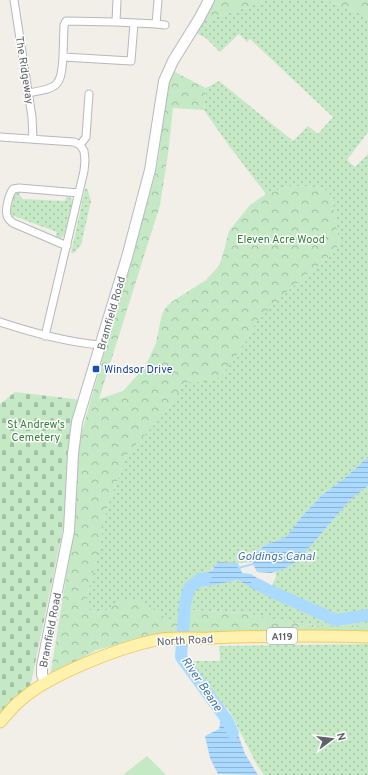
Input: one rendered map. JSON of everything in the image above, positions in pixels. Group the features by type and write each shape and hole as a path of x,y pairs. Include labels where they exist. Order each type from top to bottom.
{"main road":[{"name":"North Road","path":"0,722 21,699 46,683 71,670 112,653 156,640 173,638 197,639 277,636 368,637"}],"street":[{"name":"The Ridgeway","path":"14,0 28,93 33,139"},
{"path":"116,22 117,0"},
{"path":"156,24 158,0"},
{"name":"Bramfield Road","path":"46,683 42,677 42,671 69,531 74,438 127,256 150,170 164,81 173,61 209,0"},
{"path":"28,93 51,88 59,83 62,74 64,25 66,20 165,25"},
{"path":"63,57 131,61 134,23"},
{"path":"80,145 86,137 89,94"},
{"path":"0,137 70,142 80,145 84,152 85,160 79,193 45,336"},
{"path":"67,246 13,223 8,219 6,213 10,193 13,189 19,188 79,193"},
{"path":"0,322 45,336 73,342 101,345"}],"green space":[{"path":"214,0 263,0 247,8 203,22"},
{"path":"263,0 326,0 357,12 368,19 368,132 347,160 355,167 368,154 368,457 347,476 321,496 303,515 286,537 265,545 253,555 253,562 218,562 215,566 191,581 185,590 182,615 176,620 171,621 121,601 105,611 93,611 88,609 85,602 99,550 106,511 126,456 164,414 185,382 202,382 241,350 255,323 291,288 336,251 339,242 331,196 326,190 316,187 291,186 266,194 204,110 206,88 219,81 293,141 308,126 318,134 333,117 250,39 247,42 239,34 220,52 206,38 196,33 203,22 247,8"},
{"path":"326,0 368,0 368,19 357,12"},
{"name":"Eleven Acre Wood","path":"173,71 206,88 204,110 173,108 160,205 99,399 123,391 145,367 156,343 162,314 166,307 206,280 218,267 229,231 250,205 266,194 291,186 316,187 326,190 331,196 339,242 336,251 291,288 255,323 241,350 220,378 202,382 185,382 164,414 126,456 106,511 99,550 85,602 88,609 95,612 100,612 107,610 121,601 139,600 171,621 179,617 185,610 245,613 288,622 322,626 368,625 368,634 136,640 96,650 50,677 74,529 79,446 82,431 158,164 164,102"},
{"path":"87,188 91,201 81,245 74,253 71,253 85,189"},
{"path":"16,193 19,193 22,199 65,201 67,196 71,198 72,202 64,236 55,238 57,232 14,216 11,220 9,218 11,199"},
{"name":"St Andrew's Cemetery","path":"15,392 81,400 71,431 69,445 64,523 30,688 0,717 0,404"},
{"path":"368,486 368,612 348,616 336,615 273,589 271,587 276,577 275,571 284,569 298,561 350,500"},
{"path":"238,580 327,619 345,621 368,618 368,625 322,626 288,622 245,613 188,610 195,588"},
{"path":"368,644 368,775 264,775 256,763 230,712 188,661 220,661 219,646"},
{"path":"147,756 166,775 123,775"}],"water":[{"name":"Goldings Canal","path":"368,457 368,486 350,500 298,561 284,569 271,573 257,572 253,564 253,555 265,545 286,537 303,515 321,496 347,476"},
{"path":"218,562 238,563 242,573 251,574 271,587 272,596 252,588 238,580 195,588 191,583 194,578 212,570"},
{"path":"229,717 239,737 245,754 258,775 218,774 210,758 205,736 219,729 221,719"}],"waterway":[{"path":"238,568 253,564"},
{"name":"River Beane","path":"206,578 200,579 189,588 185,604 181,657 227,720 233,733"},
{"name":"River Beane","path":"257,584 336,620 368,615"}],"place":[{"name":"Windsor Drive","path":"96,369"}]}
